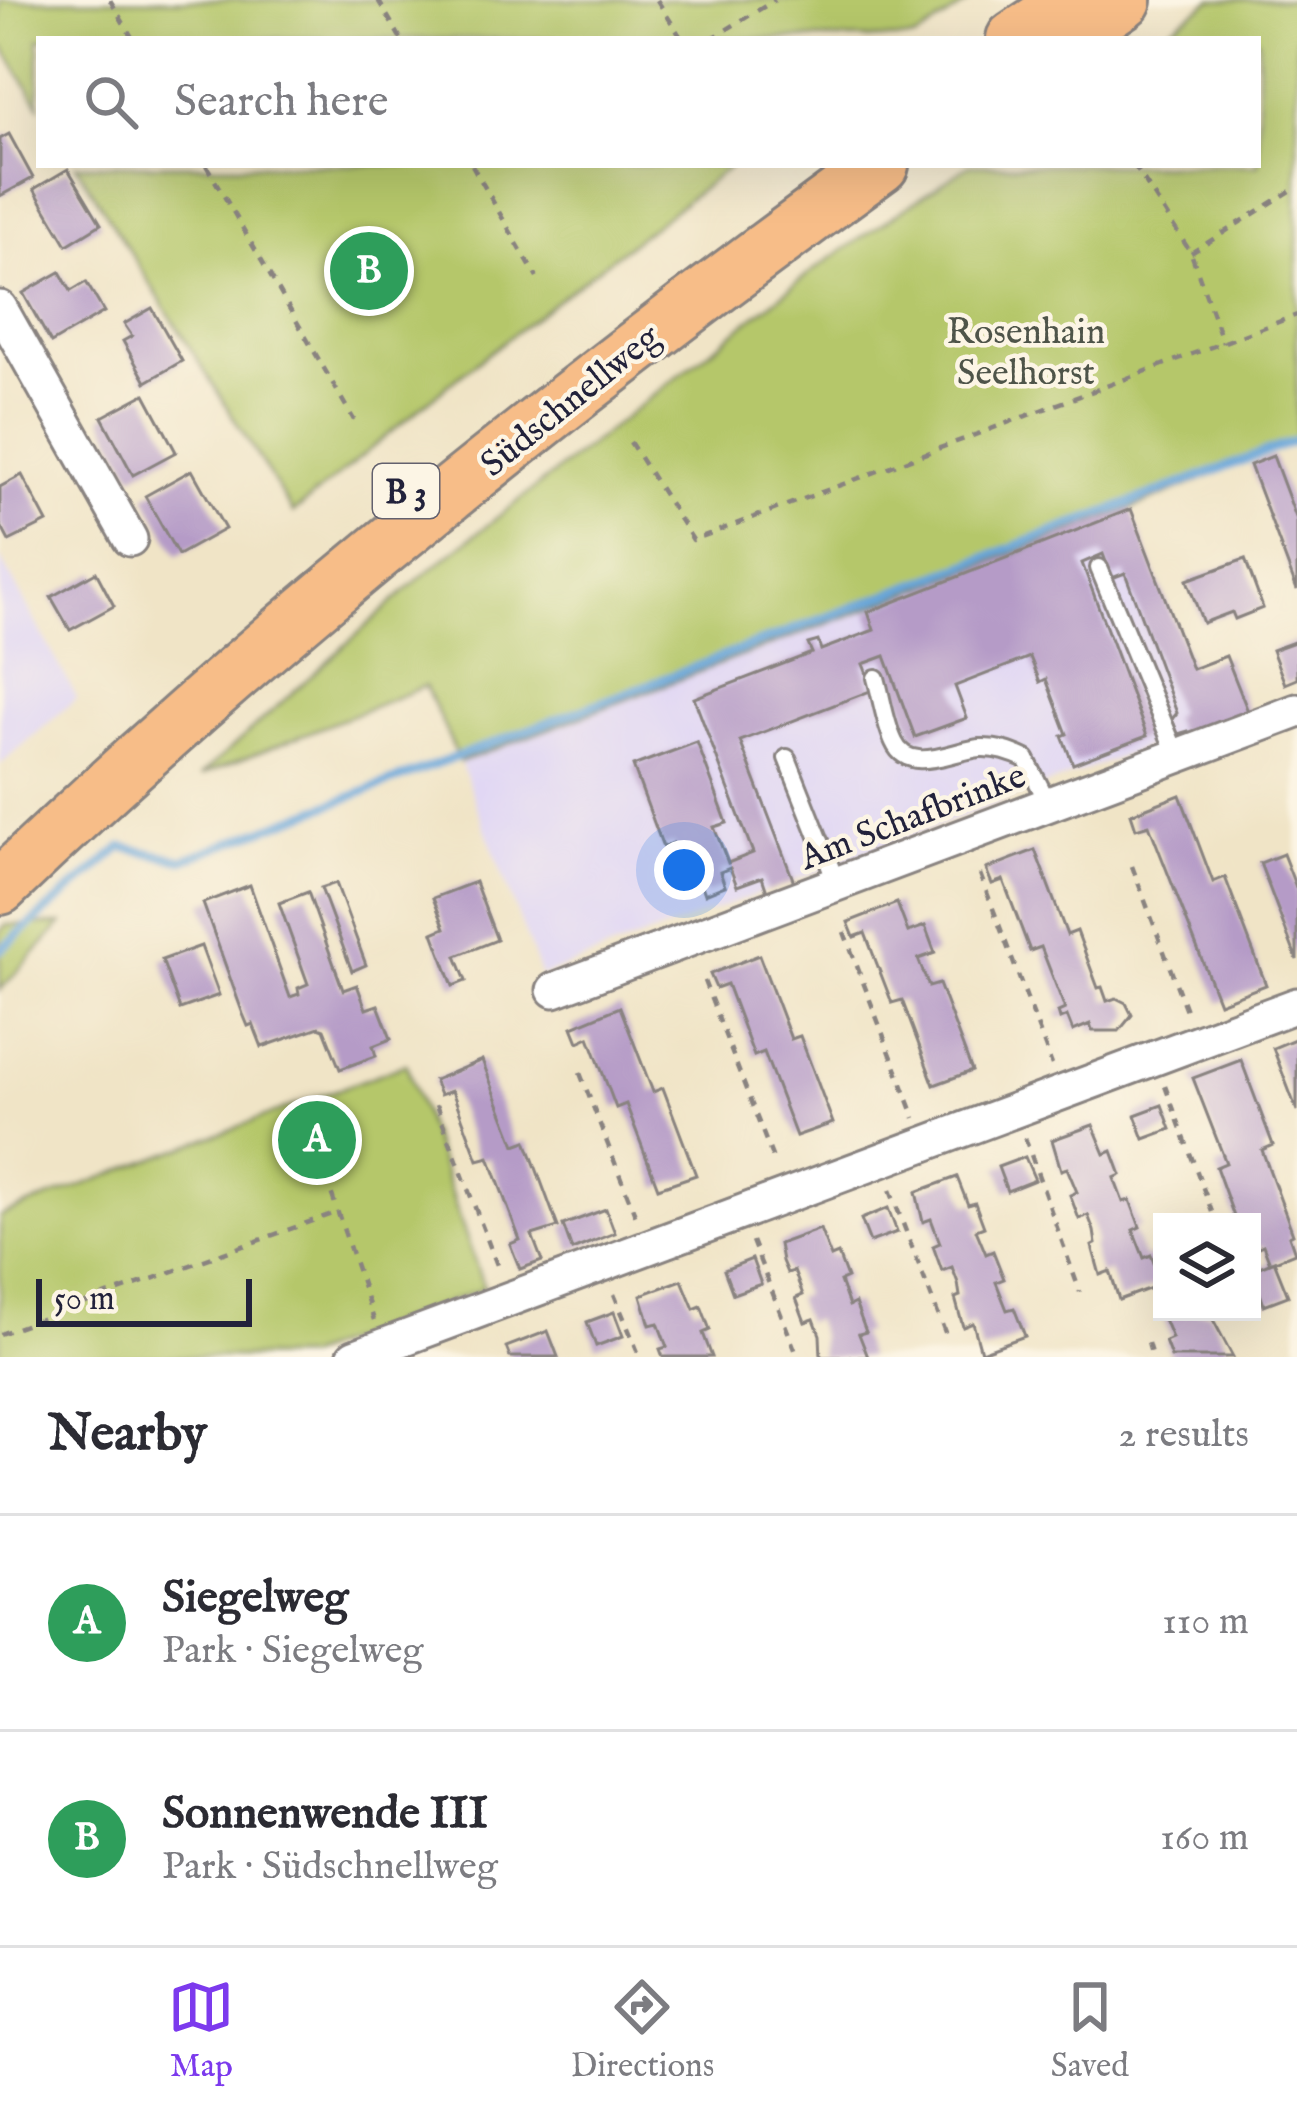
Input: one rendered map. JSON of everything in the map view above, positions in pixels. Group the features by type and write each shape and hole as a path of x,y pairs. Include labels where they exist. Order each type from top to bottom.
{"highway":[{"path":"1018,36 1072,0"},
{"path":"1070,36 1124,0"},
{"name":"Südschnellweg","path":"0,840 370,519 659,292 827,168"},
{"name":"Südschnellweg","path":"0,886 215,690 387,544 676,314 877,168"}],"street":[{"path":"0,308 130,539"},
{"name":"Am Schafbrinke","path":"554,990 1297,710"},
{"path":"369,1352 1297,1004"}],"lane":[{"path":"1099,568 1177,756"},
{"path":"876,678 895,747 908,758 923,761 980,748 1008,750 1026,758 1048,805"},
{"path":"787,758 837,884"}],"path":[{"path":"110,0 131,36"},
{"path":"378,0 398,36"},
{"path":"657,0 680,36"},
{"path":"716,36 775,0"},
{"path":"208,168 354,419"},
{"path":"474,168 537,278"},
{"path":"1136,168 1190,253 1223,343"},
{"path":"1190,253 1297,187"},
{"path":"630,442 693,540 1297,315"},
{"path":"1132,866 1198,1041"},
{"path":"980,874 1062,1093"},
{"path":"844,932 925,1145"},
{"path":"704,981 788,1198"},
{"path":"1154,1058 1212,1212"},
{"path":"580,1073 649,1249"},
{"path":"436,1105 510,1301"},
{"path":"303,1109 337,1212 369,1352"},
{"path":"1015,1110 1080,1292"},
{"path":"880,1162 947,1340"},
{"path":"0,1334 337,1212"},
{"path":"740,1213 798,1357"},
{"path":"602,1267 640,1357"},
{"path":"1148,1343 1152,1357"}],"shaded area":[{"path":"1131,509 1192,669 1188,731 541,976 460,762"},
{"path":"0,557 77,698 0,765"}],"green space":[{"path":"0,0 972,0 919,36 36,36 36,100 0,42"},
{"name":"Rosenhain Seelhorst","path":"1212,0 1297,0 1297,440 1131,509 460,762 425,686 200,776 421,577 815,269 965,168 1261,168 1261,36 1158,36"},
{"path":"78,168 728,168 459,376 293,513"},
{"path":"62,924 0,990 0,931 6,925"},
{"path":"406,1064 484,1288 305,1357 0,1357 0,1216"}],"building":[{"path":"9,134 33,178 0,196 0,139"},
{"path":"68,169 101,224 67,245 34,189"},
{"path":"60,272 71,291 86,282 104,312 51,343 23,293"},
{"path":"152,308 182,361 146,382 123,341 132,336 124,324"},
{"path":"145,394 176,452 133,475 102,417"},
{"path":"1273,456 1297,520 1297,590 1250,465"},
{"path":"192,470 225,529 178,555 145,496"},
{"path":"22,475 47,522 9,541 0,524 0,487"},
{"path":"1131,509 1192,669 1226,656 1251,719 1192,741 1188,731 1178,734 1172,719 1177,713 1125,573 1112,578 1103,554 1082,563 1147,736 1073,764 1046,679 1040,682 1030,657 955,686 967,718 915,737 885,656 863,664 873,690 740,741 794,882 767,892 762,877 737,886 730,868 720,872 725,886 705,894 700,880 689,884 673,843 663,847 633,766 697,742 727,823 714,827 728,863 753,853 694,698 812,653 808,644 818,641 821,650 874,630 868,612"},
{"path":"1245,559 1263,608 1235,619 1232,612 1203,623 1187,580"},
{"path":"96,572 114,606 70,630 51,597"},
{"path":"1297,641 1297,679 1285,684 1272,650"},
{"path":"1180,795 1213,882 1225,877 1266,985 1219,1003 1149,825 1136,829 1131,814"},
{"path":"1035,850 1067,935 1077,931 1098,988 1102,987 1107,1001 1116,998 1126,1003 1132,1015 1119,1031 1092,1031 1090,1024 1073,1031 1067,1016 1060,1019 1058,1012 1065,1009 1041,947 1030,951 1003,880 992,884 986,869"},
{"path":"1283,854 1297,890 1297,960 1260,863"},
{"path":"475,882 497,940 456,956 466,981 453,986 433,933 445,928 433,898"},
{"path":"336,883 366,965 352,971 321,888"},
{"path":"250,885 290,997 308,984 279,903 308,892 343,990 357,985 366,1009 378,1005 391,1039 373,1046 376,1056 340,1069 319,1027 262,1047 253,1024 248,1026 243,1014 203,903"},
{"path":"897,903 908,932 925,926 935,953 918,959 929,987 939,984 972,1071 934,1085 902,1000 892,1003 865,933 854,937 848,922"},
{"path":"201,946 219,995 180,1009 162,960"},
{"path":"759,955 791,1039 800,1036 833,1123 796,1136 764,1052 754,1056 727,984 716,988 710,974"},
{"path":"620,1007 653,1092 663,1088 696,1175 658,1188 626,1104 616,1108 589,1037 578,1042 572,1027"},
{"path":"1297,1038 1297,1111 1273,1048"},
{"path":"482,1060 515,1145 526,1141 558,1227 532,1235 542,1261 520,1269 510,1244 520,1240 489,1157 478,1160 452,1091 440,1095 434,1080"},
{"path":"1241,1060 1273,1145 1262,1150 1293,1234 1289,1236 1295,1253 1270,1263 1261,1246 1261,1213 1233,1213 1216,1167 1226,1163 1193,1078"},
{"path":"1162,1105 1171,1129 1144,1139 1135,1115"},
{"path":"1093,1125 1105,1154 1112,1151 1121,1175 1114,1178 1123,1202 1130,1200 1140,1227 1133,1230 1144,1258 1151,1255 1153,1260 1153,1287 1119,1300 1110,1271 1100,1275 1092,1246 1096,1244 1094,1231 1088,1215 1079,1219 1070,1195 1077,1192 1067,1168 1061,1170 1052,1140"},
{"path":"1025,1157 1035,1180 1007,1191 998,1167"},
{"path":"957,1177 968,1205 975,1203 984,1227 976,1230 986,1254 993,1251 1004,1279 996,1282 1007,1310 1014,1308 1025,1336 981,1352 973,1323 963,1327 955,1298 960,1296 958,1283 952,1267 942,1271 933,1246 940,1243 931,1219 923,1222 916,1192"},
{"path":"888,1208 897,1232 870,1242 861,1219"},
{"path":"606,1209 615,1233 572,1250 563,1225"},
{"path":"820,1229 831,1257 838,1254 847,1278 840,1281 866,1332 859,1334 868,1357 821,1357 814,1319 805,1322 796,1298 803,1295 794,1271 787,1273 782,1261 779,1244"},
{"path":"752,1259 761,1284 733,1294 724,1270"},
{"path":"1274,1261 1288,1296 1264,1305 1261,1266"},
{"path":"682,1280 694,1309 701,1306 710,1330 703,1333 712,1357 663,1357 660,1349 667,1347 658,1323 650,1325 641,1295"},
{"path":"614,1312 623,1336 596,1346 587,1322"},
{"path":"1165,1321 1214,1321 1233,1357 1171,1357 1165,1341 1172,1338"},
{"path":"548,1331 558,1357 510,1357 506,1347"}],"waterway":[{"path":"0,950 122,847 183,860 1297,440"}],"place":[{"name":"Sonnenwende III","path":"369,271"},
{"name":"Siegelweg","path":"317,1140"}]}
